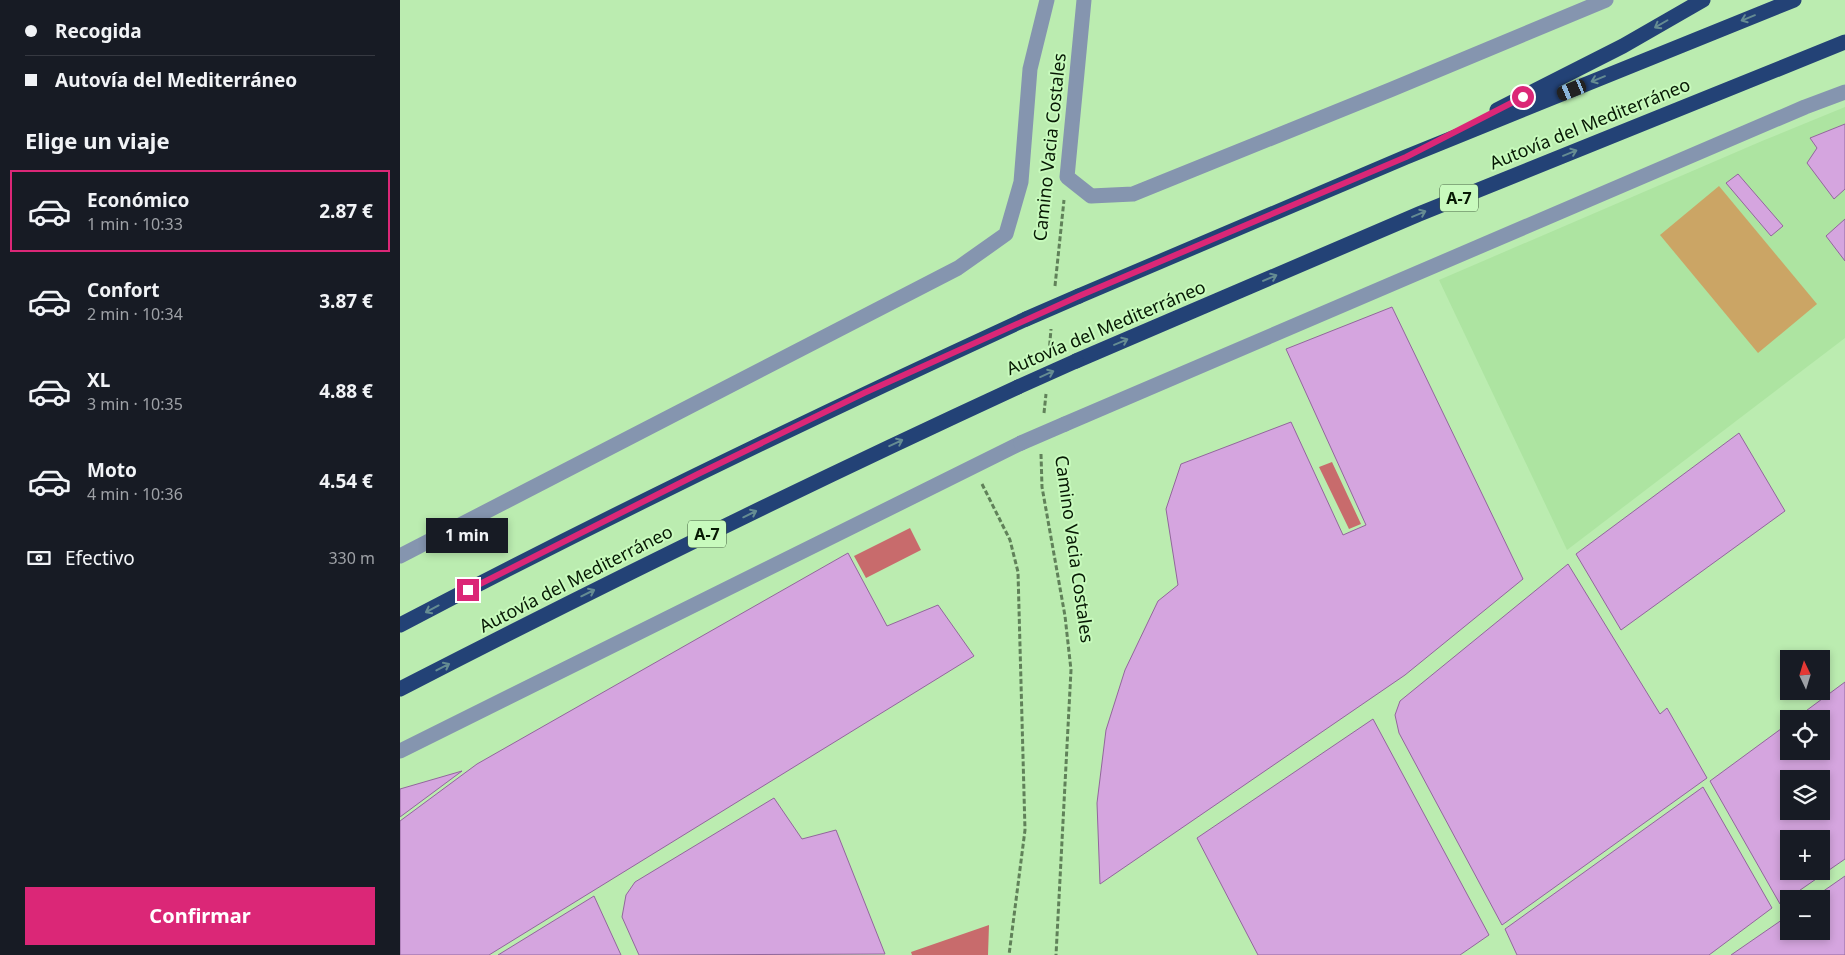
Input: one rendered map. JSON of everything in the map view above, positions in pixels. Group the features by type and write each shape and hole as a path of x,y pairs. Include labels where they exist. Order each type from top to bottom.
{"highway":[{"path":"1406,157 1623,46 1703,0"},
{"path":"400,625 698,474 864,393 1079,296 1406,157 1794,0"},
{"name":"Autovía del Mediterráneo","path":"400,689 718,529 1018,386 1419,214 1845,42"}],"street":[{"path":"400,556 958,268 1006,234 1021,182 1030,69 1047,0"},
{"name":"Camino Vacia Costales","path":"1067,177 1084,0"},
{"path":"1067,177 1091,196 1133,194 1606,0"},
{"path":"400,751 1021,444 1845,92"}],"path":[{"name":"Camino Vacia Costales","path":"1055,288 1067,177"},
{"path":"1049,356 1051,327"},
{"path":"1044,414 1046,385"},
{"name":"Camino Vacia Costales","path":"1041,454 1042,487 1065,616 1071,670 1056,955"},
{"path":"973,468 1010,540 1018,572 1025,830 1009,955"}],"shaded area":[{"path":"1845,107 1845,338 1567,550 1439,280"},
{"path":"1719,186 1817,304 1758,353 1660,235"},
{"path":"1332,462 1361,524 1349,529 1319,467"},
{"path":"910,528 921,550 866,578 854,556"},
{"path":"989,925 988,955 912,955 911,952"}],"building":[{"path":"1845,124 1845,189 1834,199 1807,163 1817,148 1810,138"},
{"path":"1738,174 1783,226 1771,236 1726,183"},
{"path":"1845,219 1845,261 1826,236"},
{"path":"1392,307 1523,579 1405,675 1100,884 1097,803 1106,730 1125,670 1158,601 1178,585 1166,509 1181,464 1291,422 1343,535 1366,525 1286,349"},
{"path":"1739,433 1785,511 1621,630 1576,554"},
{"path":"848,553 887,626 938,605 974,656 489,955 400,955 400,821 477,764"},
{"path":"1568,564 1660,714 1667,708 1707,778 1502,925 1399,733 1395,715 1400,701"},
{"path":"1845,682 1845,859 1830,869 1830,830 1780,830 1780,880 1815,880 1800,890 1780,890 1780,904 1710,781 1780,730 1780,760 1830,760 1830,710 1807,710 1821,700 1830,700 1830,693"},
{"path":"1373,719 1489,935 1460,955 1258,955 1197,838"},
{"path":"462,771 400,817 400,789"},
{"path":"1703,787 1772,908 1709,955 1517,955 1505,929"},
{"path":"774,798 802,839 836,830 885,954 639,955 622,917 626,895 635,882"},
{"path":"1845,876 1845,955 1731,955 1780,921 1780,940 1830,940 1830,890 1825,890"},
{"path":"594,896 621,955 498,955"}],"route":[{"path":"468,590 864,393 1079,296 1406,157 1523,97"}]}
